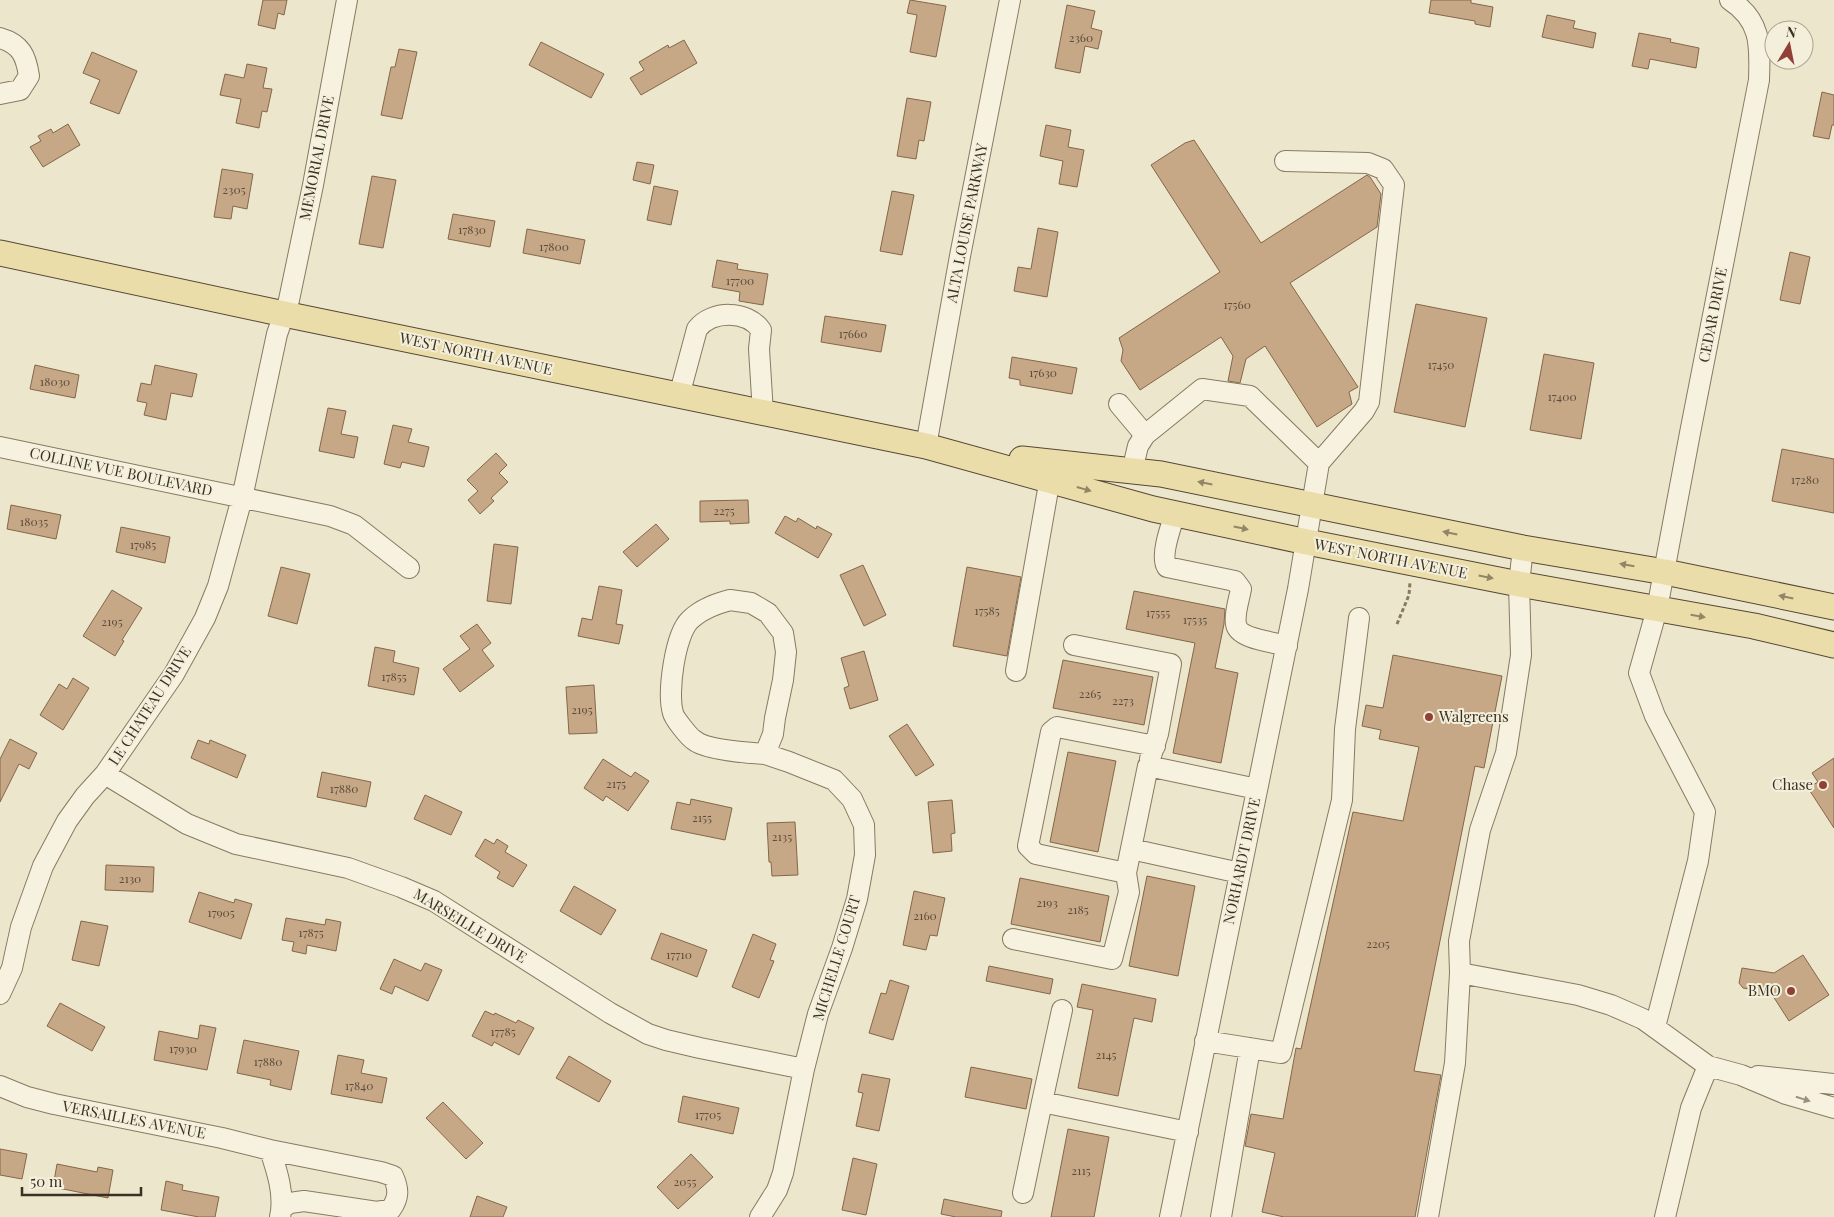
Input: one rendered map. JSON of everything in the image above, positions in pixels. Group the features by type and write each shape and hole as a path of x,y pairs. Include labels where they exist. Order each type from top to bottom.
{"main road":[{"name":"WEST NORTH AVENUE","path":"0,252 284,314 1051,471 1175,514 1519,584 1754,626 1834,644"},
{"name":"WEST NORTH AVENUE","path":"1051,471 1132,471 1161,474 1523,548 1665,572 1834,607"},
{"path":"1754,626 1834,629"}],"street":[{"name":"MEMORIAL DRIVE","path":"284,314 289,300 313,185 347,0"},
{"name":"ALTA LOUISE PARKWAY","path":"926,446 960,256 1010,0"},
{"name":"CEDAR DRIVE","path":"1655,1027 1698,861 1706,812 1655,716 1639,673 1665,572 1690,433 1759,80 1760,50 1758,35 1752,22 1741,8 1730,0"},
{"path":"0,38 12,42 26,58 29,76 20,90 0,94"},
{"path":"1132,471 1138,446 1145,436 1202,389 1250,396 1319,463 1364,411 1369,402 1394,185 1384,169 1368,163 1285,161"},
{"name":"LE CHATEAU DRIVE","path":"0,994 12,968 21,927 43,866 67,822 85,796 105,774 174,674 205,618 227,557 242,498 277,334 284,314"},
{"path":"679,396 698,329 703,322 719,315 728,315 742,318 757,325 761,330 759,357 763,413"},
{"path":"1119,404 1145,436"},
{"name":"COLLINE VUE BOULEVARD","path":"0,447 330,516 354,525 409,568"},
{"name":"NORHARDT DRIVE","path":"1170,1217 1287,646 1307,542 1319,463"},
{"path":"1016,671 1051,471"},
{"path":"1175,514 1165,555 1164,562 1167,567 1235,582 1241,589 1235,622 1237,629 1243,635 1287,646"},
{"path":"1428,1217 1455,1062 1460,973 1459,941 1480,830 1506,754 1521,655 1519,584 1523,548"},
{"name":"MICHELLE COURT","path":"760,1217 778,1190 818,1014 842,948 856,899 865,855 864,825 852,798 834,780 765,754 738,752 694,741 673,714 671,682 681,634 689,620 712,604 730,600 751,603 768,613 782,633 786,652 783,680 773,734 765,754"},
{"path":"1205,1041 1281,1053 1342,800 1345,729 1359,618"},
{"path":"1013,939 1112,959 1129,892 1126,873 1148,766 1155,746 1171,664 1074,645"},
{"path":"1126,873 1036,854 1028,846 1050,732 1058,727 1155,746"},
{"path":"1148,766 1257,789"},
{"name":"MARSEILLE DRIVE","path":"105,774 187,824 228,840 348,868 392,883 434,901 610,1013 648,1034 691,1046 804,1069"},
{"path":"1131,848 1240,873"},
{"path":"1460,973 1578,995 1611,1005 1644,1019 1708,1066 1741,1075 1786,1094 1834,1108"},
{"path":"1023,1193 1062,1010"},
{"path":"1221,1217 1250,1048"},
{"path":"1665,1217 1691,1108 1708,1066"},
{"path":"1741,1075 1792,1078 1834,1084"},
{"name":"VERSAILLES AVENUE","path":"0,1086 27,1097 54,1104 381,1172 393,1176 398,1186 397,1200 390,1209 378,1212 304,1201 290,1203 281,1213"},
{"path":"1042,1102 1188,1132"},
{"path":"270,1150 280,1184 281,1213"}],"path":[{"path":"1397,624 1409,595 1410,578"}],"building":[{"path":"263,0 287,0 284,15 278,13 275,29 258,25"},
{"path":"910,0 946,6 936,57 910,52 917,15 907,13"},
{"path":"1431,0 1471,0 1471,3 1493,7 1490,27 1475,24 1475,21 1429,13"},
{"path":"1067,5 1095,11 1091,28 1102,31 1098,49 1085,46 1080,73 1055,68"},
{"path":"1547,15 1575,21 1573,28 1596,33 1593,48 1542,37"},
{"path":"1639,33 1671,39 1670,42 1699,48 1696,68 1650,59 1648,69 1632,66"},
{"path":"684,40 697,63 641,95 630,78 644,70 639,62 668,45 669,48"},
{"path":"541,42 604,74 591,98 529,65"},
{"path":"399,49 417,52 402,119 381,115 391,67 395,67"},
{"path":"92,52 137,71 119,114 90,103 100,80 83,73"},
{"path":"247,64 267,68 263,88 272,89 267,112 262,111 259,128 236,123 241,99 220,95 225,74 244,78"},
{"path":"1822,92 1834,95 1834,125 1832,125 1829,139 1813,136"},
{"path":"907,98 931,102 924,141 919,140 916,159 897,156"},
{"path":"68,124 80,145 43,167 30,147 41,141 38,136 51,129 53,133"},
{"path":"1046,125 1071,130 1068,147 1084,150 1077,187 1059,184 1063,161 1040,156"},
{"path":"1194,140 1261,243 1367,175 1381,194 1377,227 1290,283 1358,387 1349,392 1352,404 1317,427 1265,346 1246,359 1240,383 1228,381 1233,356 1221,337 1140,390 1121,361 1123,350 1119,338 1220,272 1151,165 1185,143"},
{"path":"637,162 654,165 650,184 633,180"},
{"path":"222,169 253,174 247,209 233,206 231,219 214,217"},
{"path":"372,176 396,180 383,248 359,244"},
{"path":"654,186 678,191 671,225 647,220"},
{"path":"892,191 914,195 902,255 880,251"},
{"path":"453,214 495,221 490,247 448,239"},
{"path":"1038,228 1058,232 1047,297 1014,291 1018,267 1031,269"},
{"path":"527,229 585,240 580,264 523,253"},
{"path":"1790,252 1810,257 1800,304 1780,300"},
{"path":"717,260 738,264 737,269 768,274 763,305 739,301 740,292 712,287"},
{"path":"1416,304 1487,318 1465,427 1394,412"},
{"path":"825,316 886,325 881,352 821,342"},
{"path":"1544,354 1594,363 1581,439 1530,430"},
{"path":"1012,357 1077,368 1072,394 1020,385 1020,380 1009,378"},
{"path":"35,365 79,375 75,398 30,389"},
{"path":"155,365 197,374 192,397 171,393 166,420 144,415 147,403 137,401 141,383 151,385"},
{"path":"328,408 346,411 341,434 358,437 354,458 319,451"},
{"path":"393,425 412,429 408,442 429,447 424,467 402,462 400,468 384,464"},
{"path":"1782,449 1834,459 1834,513 1772,501"},
{"path":"496,453 507,465 499,473 508,482 491,498 494,501 480,514 468,500 478,491 467,480"},
{"path":"748,500 749,523 730,524 730,521 700,522 700,501"},
{"path":"11,505 61,515 56,539 7,529"},
{"path":"785,516 796,522 798,518 816,529 817,526 832,534 818,558 775,533"},
{"path":"656,524 669,539 637,567 623,552"},
{"path":"121,527 170,537 165,563 116,552"},
{"path":"494,544 518,547 511,604 487,601"},
{"path":"863,565 886,615 864,626 840,575"},
{"path":"281,567 310,574 297,624 268,616"},
{"path":"967,567 1021,577 1007,656 953,646"},
{"path":"599,586 622,590 616,624 623,625 619,644 578,636 582,618 592,620"},
{"path":"112,590 142,608 122,640 124,641 115,656 83,636"},
{"path":"1134,591 1225,609 1224,624 1215,668 1238,673 1221,763 1173,753 1195,643 1126,629"},
{"path":"477,624 491,643 482,650 494,666 460,692 443,669 470,649 460,636"},
{"path":"375,647 395,651 393,662 419,668 414,695 368,686"},
{"path":"864,651 878,700 850,709 844,688 849,686 841,658"},
{"path":"1393,655 1502,676 1484,768 1475,766 1414,1071 1441,1075 1415,1217 1284,1217 1262,1212 1275,1153 1245,1146 1251,1114 1283,1119 1296,1048 1301,1049 1353,812 1403,821 1419,747 1379,739 1381,730 1362,726 1366,705 1383,708"},
{"path":"1063,660 1153,677 1144,725 1053,708"},
{"path":"73,678 89,688 63,730 40,715 59,684 67,689"},
{"path":"594,685 597,733 569,734 566,687"},
{"path":"907,724 934,765 916,776 889,736"},
{"path":"10,739 37,753 29,769 19,764 0,802 0,759"},
{"path":"198,740 209,744 210,740 246,755 237,778 191,758"},
{"path":"1068,752 1116,761 1098,852 1050,842"},
{"name":"Chase","path":"1834,758 1834,828 1808,788 1818,782 1812,773"},
{"path":"603,759 631,777 635,772 649,781 628,811 606,796 603,801 584,788"},
{"path":"322,772 371,782 366,807 317,797"},
{"path":"425,795 462,812 451,835 414,819"},
{"path":"691,799 732,808 725,840 671,829 677,802 690,805"},
{"path":"952,800 955,833 951,834 952,851 933,853 928,802"},
{"path":"795,822 798,875 772,876 771,862 769,862 767,823"},
{"path":"485,839 494,844 497,839 508,846 505,852 527,865 513,887 497,878 500,872 475,856"},
{"path":"106,865 154,867 153,892 105,890"},
{"path":"1147,876 1195,886 1178,976 1129,966"},
{"path":"1020,878 1109,896 1100,942 1011,924"},
{"path":"574,886 616,910 601,935 560,911"},
{"path":"914,891 945,898 937,936 930,935 926,950 903,945"},
{"path":"199,892 234,903 235,899 252,904 241,939 189,922"},
{"path":"286,918 325,925 326,919 341,922 336,951 307,945 306,954 292,951 294,942 282,940"},
{"path":"81,921 108,926 99,966 72,960"},
{"path":"661,933 707,950 697,977 651,959"},
{"path":"753,934 776,944 770,960 774,961 759,998 732,987"},
{"name":"BMO","path":"1803,955 1829,995 1789,1021 1771,993 1743,988 1739,983 1742,968 1774,973"},
{"path":"394,959 421,971 425,963 442,970 428,1001 395,986 392,994 380,989"},
{"path":"989,966 1053,979 1050,994 986,981"},
{"path":"890,980 909,986 893,1040 869,1033 881,993 886,994"},
{"path":"1082,984 1156,999 1152,1022 1134,1018 1118,1096 1078,1088 1093,1010 1077,1007"},
{"path":"60,1003 105,1027 92,1051 47,1026"},
{"path":"485,1011 494,1015 495,1013 516,1023 518,1020 534,1028 519,1055 494,1042 492,1046 472,1036"},
{"path":"200,1025 216,1028 207,1070 154,1060 159,1031 198,1039"},
{"path":"244,1040 299,1051 291,1090 270,1085 271,1080 237,1073"},
{"path":"338,1055 364,1060 361,1073 387,1078 382,1103 331,1094"},
{"path":"569,1056 611,1081 599,1102 556,1078"},
{"path":"971,1067 1032,1079 1026,1109 965,1097"},
{"path":"862,1074 890,1079 879,1131 856,1126 863,1093 858,1092"},
{"path":"683,1096 739,1108 733,1134 678,1122"},
{"path":"443,1102 483,1143 466,1159 426,1118"},
{"path":"1068,1129 1109,1137 1094,1217 1051,1217"},
{"path":"0,1149 27,1154 22,1179 0,1175"},
{"path":"691,1154 713,1177 678,1209 657,1187"},
{"path":"853,1158 877,1164 866,1215 842,1210"},
{"path":"57,1164 97,1172 98,1167 113,1170 108,1198 53,1187"},
{"path":"166,1181 183,1185 182,1190 219,1197 215,1217 199,1217 161,1210"},
{"path":"477,1196 507,1207 503,1217 470,1217"},
{"path":"944,1199 1002,1211 1001,1217 956,1217 941,1214"}],"place":[{"name":"Walgreens","path":"1429,717"},
{"name":"Chase","path":"1823,785"},
{"name":"BMO","path":"1791,991"}]}
